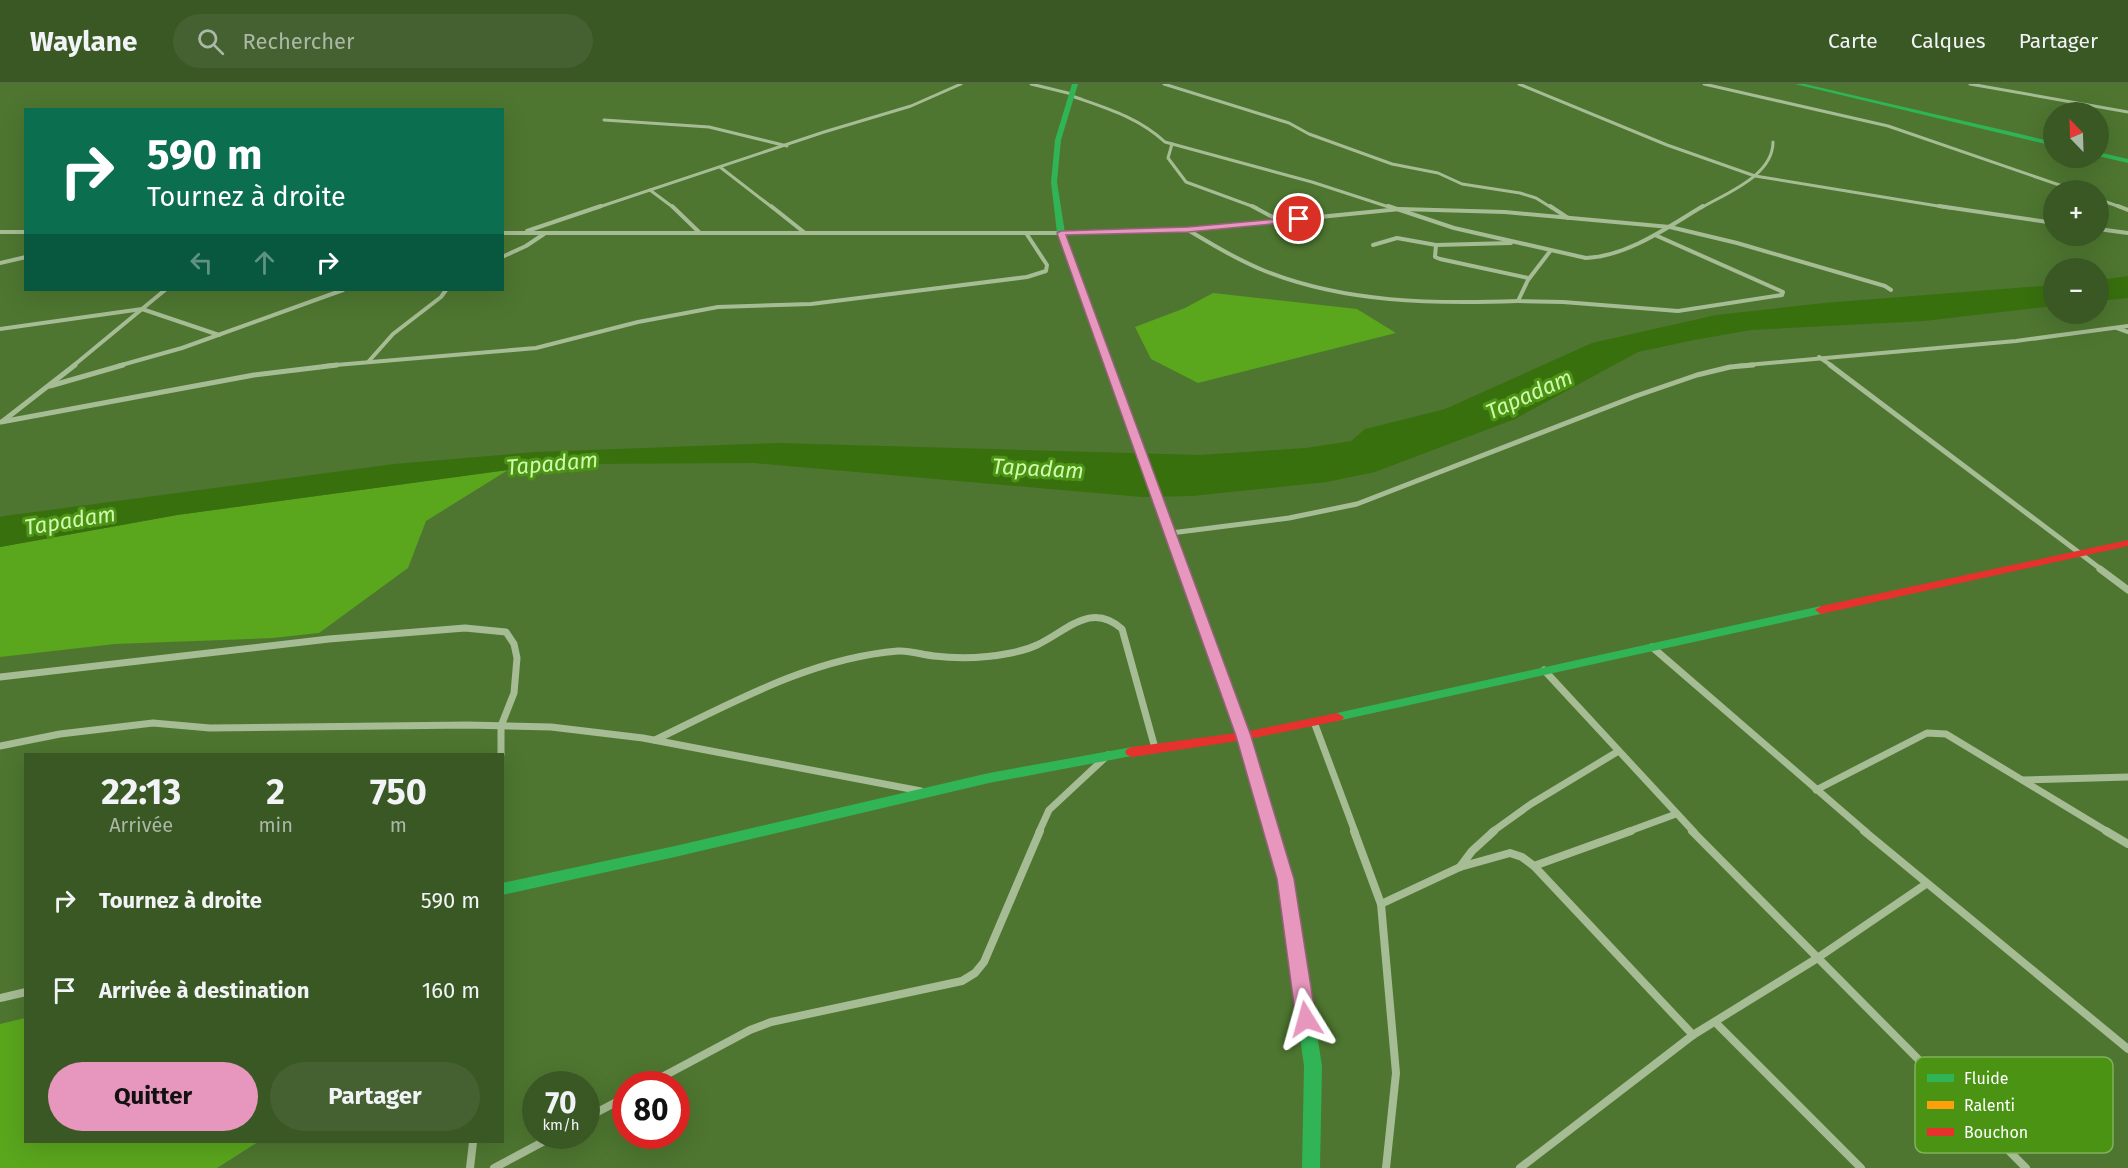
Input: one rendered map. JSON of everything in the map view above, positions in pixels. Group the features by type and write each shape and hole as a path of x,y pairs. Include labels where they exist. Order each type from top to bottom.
{"main road":[{"path":"1798,84 2043,141"},
{"path":"1073,92 1058,140 1054,182 1061,233 1168,533 1244,736 1286,879 1313,1066 1311,1168"},
{"path":"2109,157 2128,161"},
{"path":"504,890 611,867 924,792 1108,755 1244,736 1314,722 2128,543"}],"street":[{"path":"520,233 911,105 961,84"},
{"path":"1032,84 1073,92 1130,117 1150,128 1161,141 1273,170 1454,228 1596,258 1655,235 1755,176 1773,153 1773,142"},
{"path":"1164,84 1290,123 1301,130 1382,161 1438,173 1462,184 1521,193 1536,198 1569,219"},
{"path":"1519,84 1678,149 1755,176 1901,201 2043,221"},
{"path":"1704,84 1888,126 2045,180"},
{"path":"1970,84 2128,112"},
{"path":"604,120 709,127 787,146"},
{"path":"1172,144 1168,158 1186,182 1262,210 1280,221"},
{"path":"720,167 805,233"},
{"path":"650,190 673,207 700,233"},
{"path":"2109,203 2128,210"},
{"path":"504,233 1061,233 1188,230 1400,209 1505,212 1670,227 1737,243 1892,290"},
{"path":"1188,230 1220,252 1246,265 1286,280 1337,292 1427,304 1563,302 1678,311 1773,298 1783,292 1655,235"},
{"path":"2109,230 2128,233"},
{"path":"0,232 24,232"},
{"path":"504,256 526,246 545,233"},
{"path":"0,423 254,375 369,361 536,348 638,321 718,307 811,304 1027,277 1046,271 1047,265 1026,233"},
{"path":"1373,245 1397,238 1436,245 1517,243"},
{"path":"1436,245 1435,257 1440,259 1528,278"},
{"path":"1518,301 1528,278 1551,250"},
{"path":"0,263 24,257"},
{"path":"0,423 50,386 164,291"},
{"path":"50,386 220,336 340,291"},
{"path":"369,361 393,334 441,297 445,291"},
{"path":"0,329 142,309 220,336"},
{"path":"1168,533 1289,518 1357,504 1697,375 1730,367 2016,340 2128,326"},
{"path":"2116,327 2128,332"},
{"path":"1819,357 2128,590"},
{"path":"655,740 776,683 812,669 864,655 902,650 960,659 1011,653 1037,645 1086,617 1097,616 1116,622 1122,629 1155,748"},
{"path":"0,677 329,639 465,628 506,632 514,644 517,658 514,693 501,726 501,753"},
{"path":"1652,647 1926,884 2128,1048"},
{"path":"1544,670 1676,814 1915,1058"},
{"path":"1314,722 1381,903 1396,1073 1386,1168"},
{"path":"0,746 60,734 153,723 210,728 306,725 567,728 655,740 924,792"},
{"path":"1816,790 1927,733 1946,734 2128,844"},
{"path":"1460,867 1466,857 1513,816 1617,752"},
{"path":"673,1071 750,1030 771,1022 962,981 975,974 985,964 987,952 1049,810 1108,755"},
{"path":"2023,780 2128,777"},
{"path":"1534,866 1676,814"},
{"path":"1381,903 1460,867 1510,853 1522,857 1534,866 1694,1035"},
{"path":"1520,1168 1694,1035 1816,959 1926,884"},
{"path":"0,998 24,992"},
{"path":"1715,1022 1861,1168"},
{"path":"470,1168 473,1143"},
{"path":"494,1168 530,1149"},
{"path":"2011,1153 2026,1168"}],"shaded area":[{"path":"1213,293 1357,309 1396,333 1198,383 1151,359 1135,327 1185,308"},
{"path":"508,470 426,521 408,568 319,633 273,638 115,644 0,657 0,547 177,515"},
{"path":"24,1018 24,1143 256,1143 217,1168 0,1168 0,1024"}],"water":[{"path":"2128,276 2128,298 2109,300 2109,279"},
{"name":"Tapadam","path":"2043,286 2043,307 1924,321 1751,330 1638,352 1515,419 1375,472 1327,482 1192,496 1142,497 754,463 585,464 507,470 177,515 0,547 0,517 4,516 394,464 535,452 778,443 1199,455 1306,448 1351,441 1365,429 1445,409 1592,343 1716,315 1824,303"}],"traffic: fast":[{"path":"1075,84 1058,140 1054,182 1061,233 1208,637"},
{"path":"1798,84 2043,141"},
{"path":"2109,157 2128,161"},
{"path":"1337,717 1821,610"},
{"path":"504,889 675,852 989,778 1060,763 1132,752"},
{"path":"1297,958 1313,1066 1311,1168"}],"traffic: slow":[{"path":"1208,637 1244,736 1286,879 1297,958"}],"traffic: jam":[{"path":"1821,610 2128,543"},
{"path":"1132,752 1244,736 1337,717"}],"route":[{"path":"1299,219 1188,230 1061,233 1168,533 1244,736 1286,879 1306,1019"}]}
